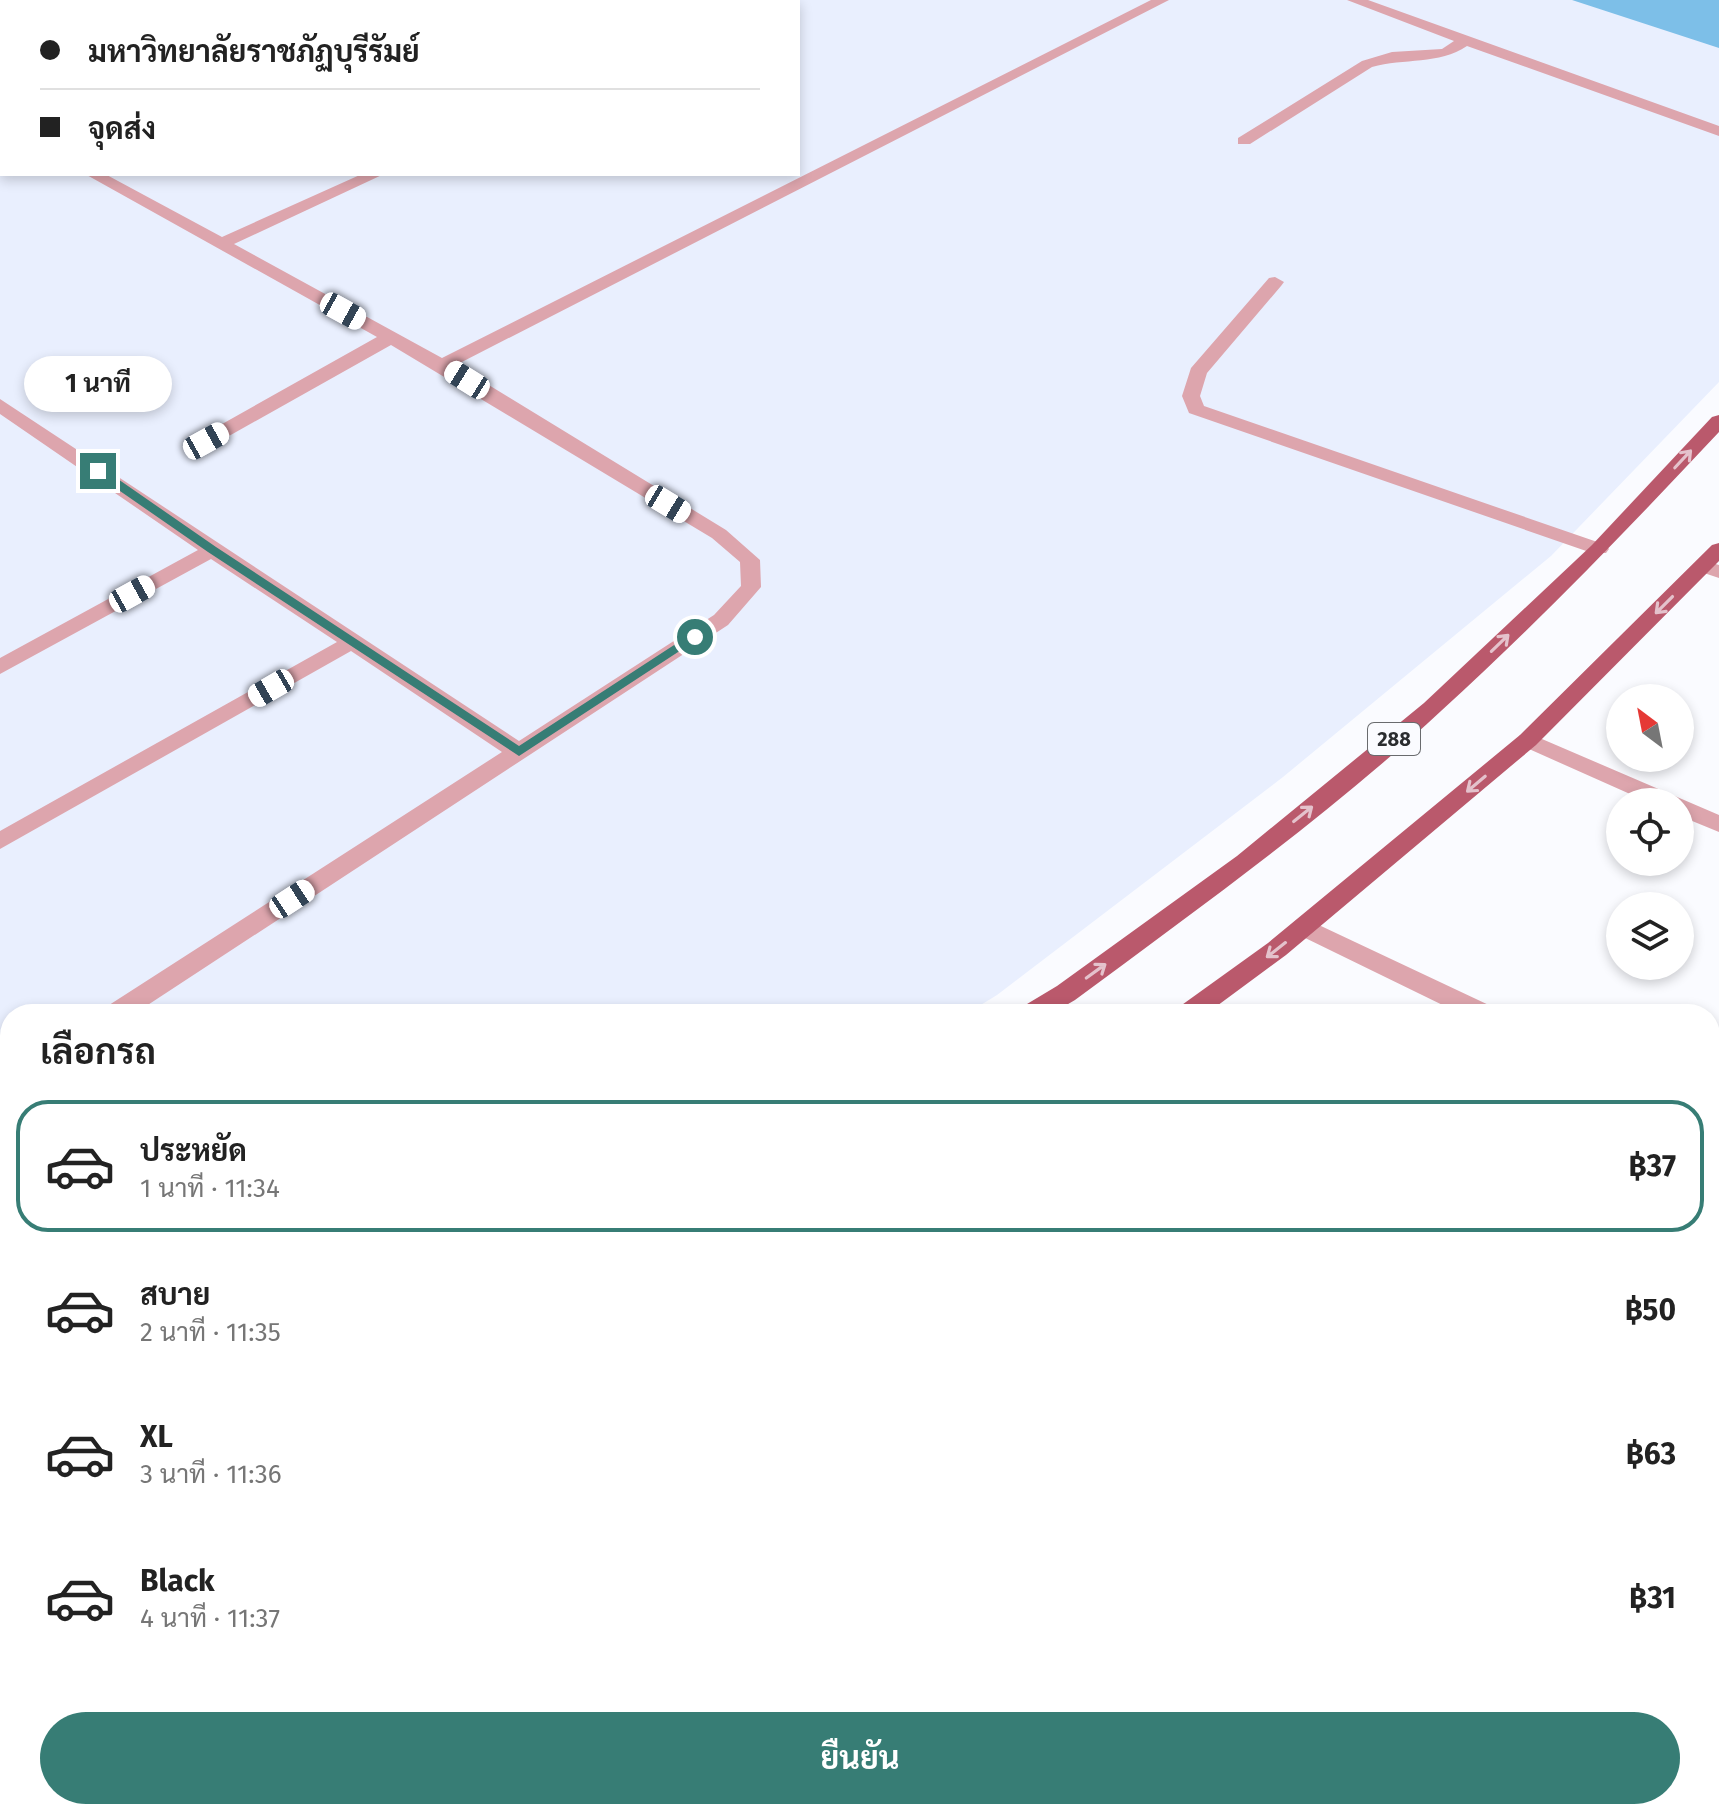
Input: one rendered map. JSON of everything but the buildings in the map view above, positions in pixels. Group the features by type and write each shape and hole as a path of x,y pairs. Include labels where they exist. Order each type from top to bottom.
{"main road":[{"name":"288","path":"1048,1004 1245,862 1432,708 1599,549 1719,421"},
{"path":"1201,1004 1304,927 1528,740 1711,569 1719,549"}],"street":[{"path":"442,365 1162,0"},
{"path":"1354,0 1719,131"},
{"path":"1244,141 1367,64 1392,57 1446,53 1465,40"},
{"path":"97,176 442,365 719,534 750,560 751,587 721,620 130,1004"},
{"path":"221,244 372,176"},
{"path":"1275,282 1198,372 1191,396 1196,409 1240,427 1599,549"},
{"path":"206,441 391,337"},
{"path":"0,405 212,550 519,752"},
{"path":"0,667 212,550"},
{"path":"0,841 352,642"},
{"path":"1528,740 1637,788"},
{"path":"1694,813 1719,824"},
{"path":"1304,927 1463,1004"}],"shaded area":[{"path":"800,0 1719,0 1719,382 1551,556 1283,777 982,1004 0,1004 0,176 800,176"}],"water":[{"path":"1572,0 1719,0 1719,48"}],"route":[{"path":"98,471 212,550 519,752 695,637"}]}
